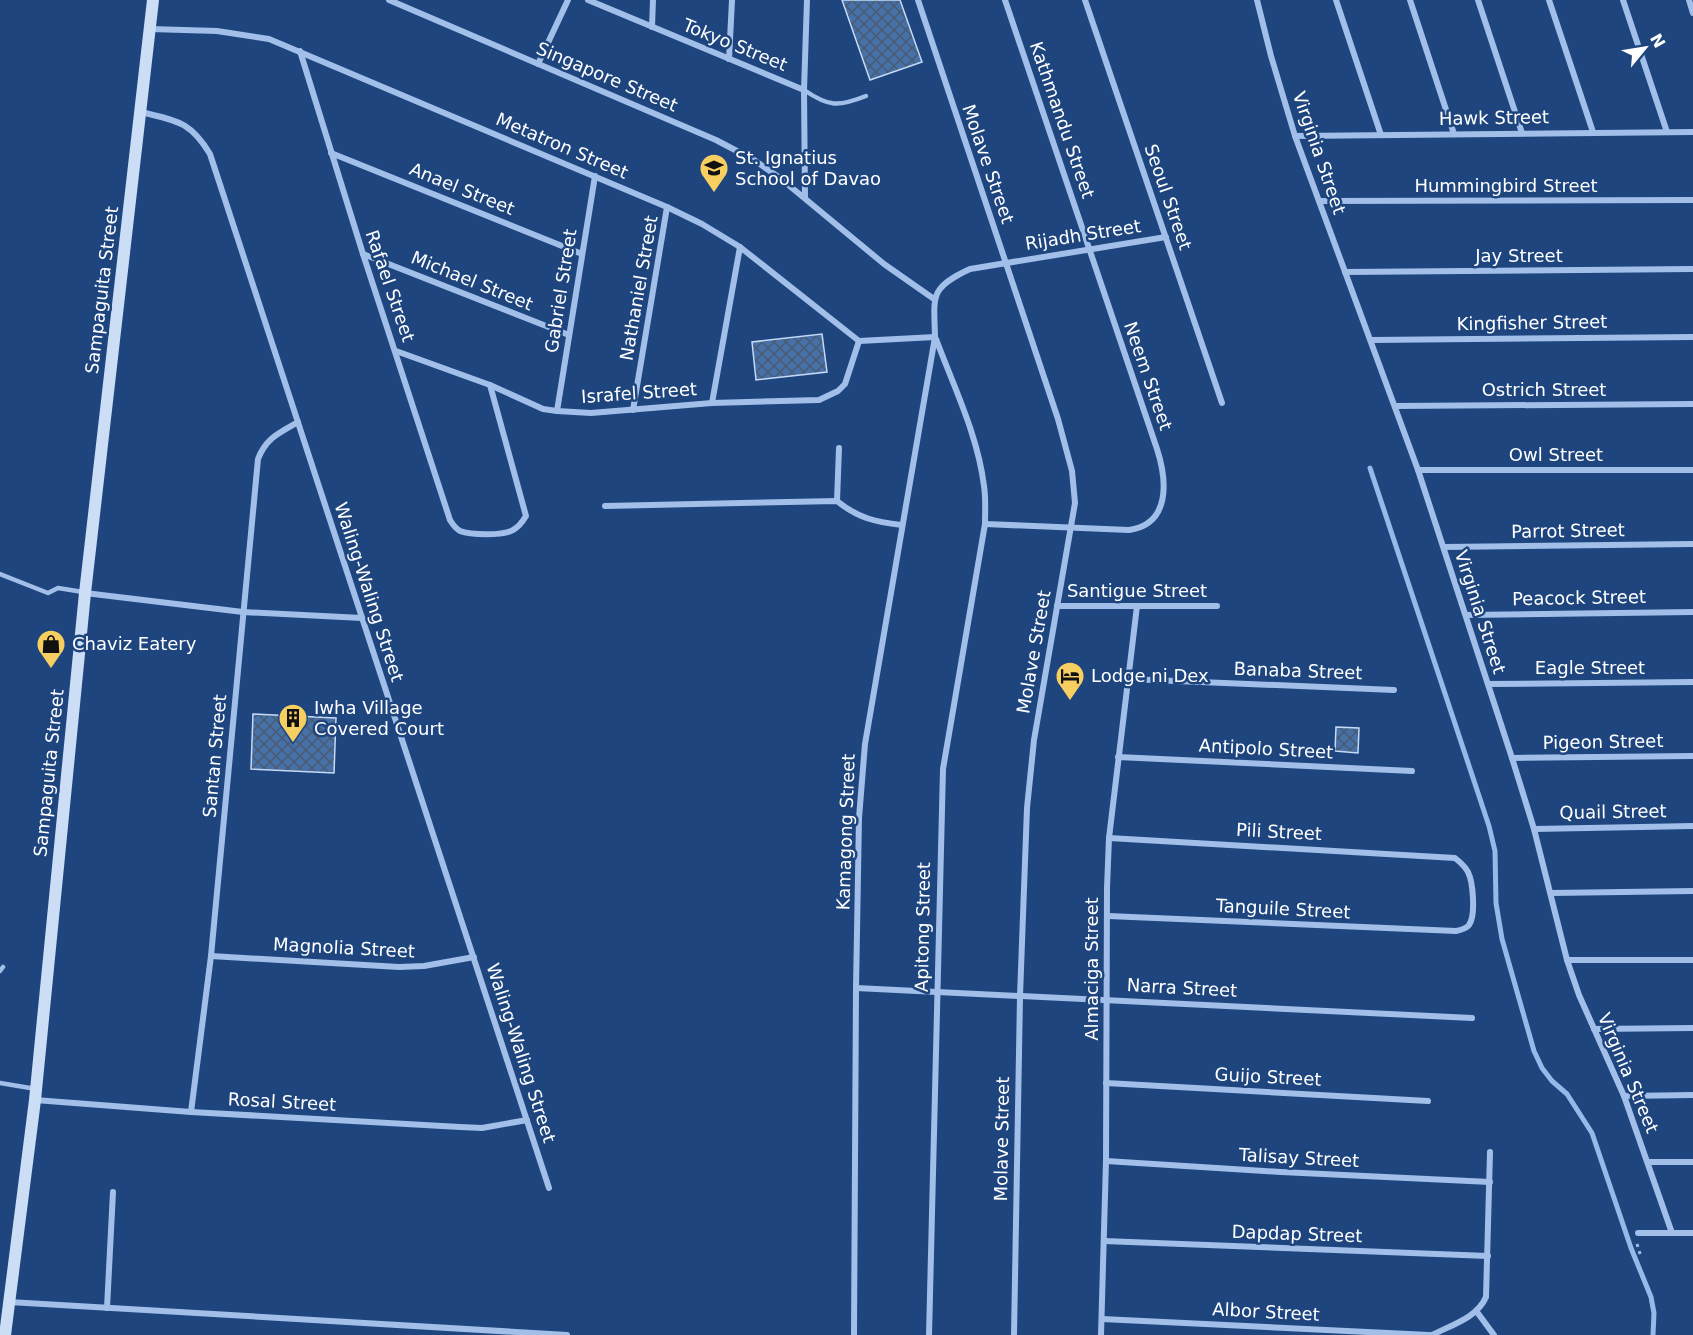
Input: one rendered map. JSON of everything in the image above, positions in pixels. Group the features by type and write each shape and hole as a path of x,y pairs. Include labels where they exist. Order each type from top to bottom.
{"street":[{"name":"Sampaguita Street","path":"4,1335 35,1095 85,592 153,0"},
{"name":"Singapore Street","path":"389,0 716,140 754,160 805,197 884,264 934,300"},
{"path":"538,64 568,0"},
{"name":"Tokyo Street","path":"588,0 804,90"},
{"path":"652,27 653,0"},
{"path":"729,59 732,0"},
{"path":"805,197 804,90 807,0"},
{"name":"Molave Street","path":"918,0 1066,443 1075,503 1030,774 1027,808 1020,996 1014,1335"},
{"name":"Kathmandu Street","path":"1005,0 1090,249"},
{"name":"Seoul Street","path":"1085,0 1222,403"},
{"name":"Virginia Street","path":"1257,0 1295,136 1418,470 1466,615 1534,829 1567,960 1624,1096 1672,1233"},
{"path":"1336,0 1380,135"},
{"path":"1410,0 1454,134"},
{"path":"1478,0 1522,133"},
{"path":"1549,0 1593,132"},
{"path":"1623,0 1666,132"},
{"path":"1689,0 1693,13"},
{"name":"Metatron Street","path":"150,29 244,34 269,39 668,207 702,224 740,248 859,341"},
{"name":"Rafael Street","path":"300,51 363,254 450,520 456,528 471,534 506,533 519,526 526,516 490,385"},
{"name":"Waling-Waling Street","path":"141,112 188,127 200,138 210,154 549,1188"},
{"name":"Hawk Street","path":"1295,136 1693,132"},
{"name":"Anael Street","path":"331,153 582,254"},
{"name":"Gabriel Street","path":"556,411 595,176"},
{"name":"Hummingbird Street","path":"1319,201 1693,200"},
{"name":"Nathaniel Street","path":"633,410 668,207"},
{"name":"Rijadh Street","path":"934,300 941,286 956,275 970,269 1166,237"},
{"path":"712,403 740,248"},
{"name":"Neem Street","path":"1072,528 1138,528 1156,514 1162,504 1165,488 1163,468 1090,249"},
{"name":"Michael Street","path":"363,254 569,335"},
{"name":"Jay Street","path":"1345,272 1693,269"},
{"path":"859,341 935,337 934,300"},
{"name":"Apitong Street","path":"929,1335 943,769 985,524 984,488 980,466 935,337"},
{"name":"Kamagong Street","path":"854,1335 856,988 861,779 865,744 935,337"},
{"name":"Kingfisher Street","path":"1371,340 1693,337"},
{"name":"Israfel Street","path":"396,351 490,385 525,402 556,411 591,413 712,403 819,400 838,391 845,384 859,341"},
{"name":"Ostrich Street","path":"1395,406 1693,404"},
{"name":"Santan Street","path":"191,1112 211,956 258,459 262,448 271,437 298,422"},
{"path":"837,501 839,447"},
{"name":"Owl Street","path":"1418,470 1693,470"},
{"path":"605,507 837,501 857,516 902,525"},
{"path":"985,524 1072,528"},
{"name":"Parrot Street","path":"1444,548 1693,544"},
{"path":"85,592 243,612 362,618"},
{"name":"Santigue Street","path":"1057,606 1217,606"},
{"name":"Almaciga Street","path":"1101,1335 1106,1161 1109,838 1137,606"},
{"name":"Peacock Street","path":"1466,615 1693,612"},
{"name":"Banaba Street","path":"1128,679 1394,690"},
{"name":"Eagle Street","path":"1488,684 1693,682"},
{"name":"Pigeon Street","path":"1512,758 1693,756"},
{"name":"Antipolo Street","path":"1118,757 1412,771"},
{"name":"Quail Street","path":"1534,829 1693,826"},
{"name":"Pili Street","path":"1109,838 1455,858 1471,878 1473,906 1469,925 1456,932"},
{"path":"1551,893 1693,891"},
{"name":"Tanguile Street","path":"1108,916 1456,932"},
{"name":"Magnolia Street","path":"211,956 399,967 424,966 474,957"},
{"path":"1567,960 1693,960"},
{"name":"Narra Street","path":"856,988 1472,1018"},
{"path":"1594,1029 1693,1028"},
{"name":"Guijo Street","path":"1106,1083 1428,1101"},
{"name":"Rosal Street","path":"35,1095 191,1112 482,1128 527,1120"},
{"path":"1624,1096 1693,1095"},
{"path":"1430,1335 1477,1312 1483,1306 1486,1297 1491,1152"},
{"name":"Talisay Street","path":"1106,1161 1269,1172 1490,1182"},
{"path":"1648,1162 1693,1162"},
{"path":"107,1308 113,1192"},
{"path":"1638,1233 1693,1233"},
{"name":"Dapdap Street","path":"1104,1241 1488,1256"},
{"path":"8,1302 567,1335"},
{"path":"1477,1312 1494,1335"},
{"name":"Albor Street","path":"1102,1319 1430,1335"}],"lane":[{"path":"804,90 830,104 845,105 866,96"},
{"path":"0,574 48,593 58,588 85,592"},
{"path":"0,1083 35,1095"}],"building":[{"path":"842,0 900,0 922,62 870,80"},
{"path":"822,334 827,372 756,380 752,342"},
{"name":"Iwha Village Covered Court","path":"253,714 336,718 334,773 251,769"},
{"path":"1336,727 1359,728 1358,753 1335,751"}],"waterway":[{"path":"1370,468 1489,826 1495,851 1496,903 1502,939 1534,1051 1542,1068 1552,1081 1567,1094 1592,1133 1631,1248 1651,1297 1654,1313 1653,1335"}],"place":[{"name":"St. Ignatius School of Davao","path":"714,194"},
{"name":"Chaviz Eatery","path":"51,670"},
{"name":"Lodge ni Dex","path":"1070,702"},
{"name":"Iwha Village Covered Court","path":"293,744"}]}
